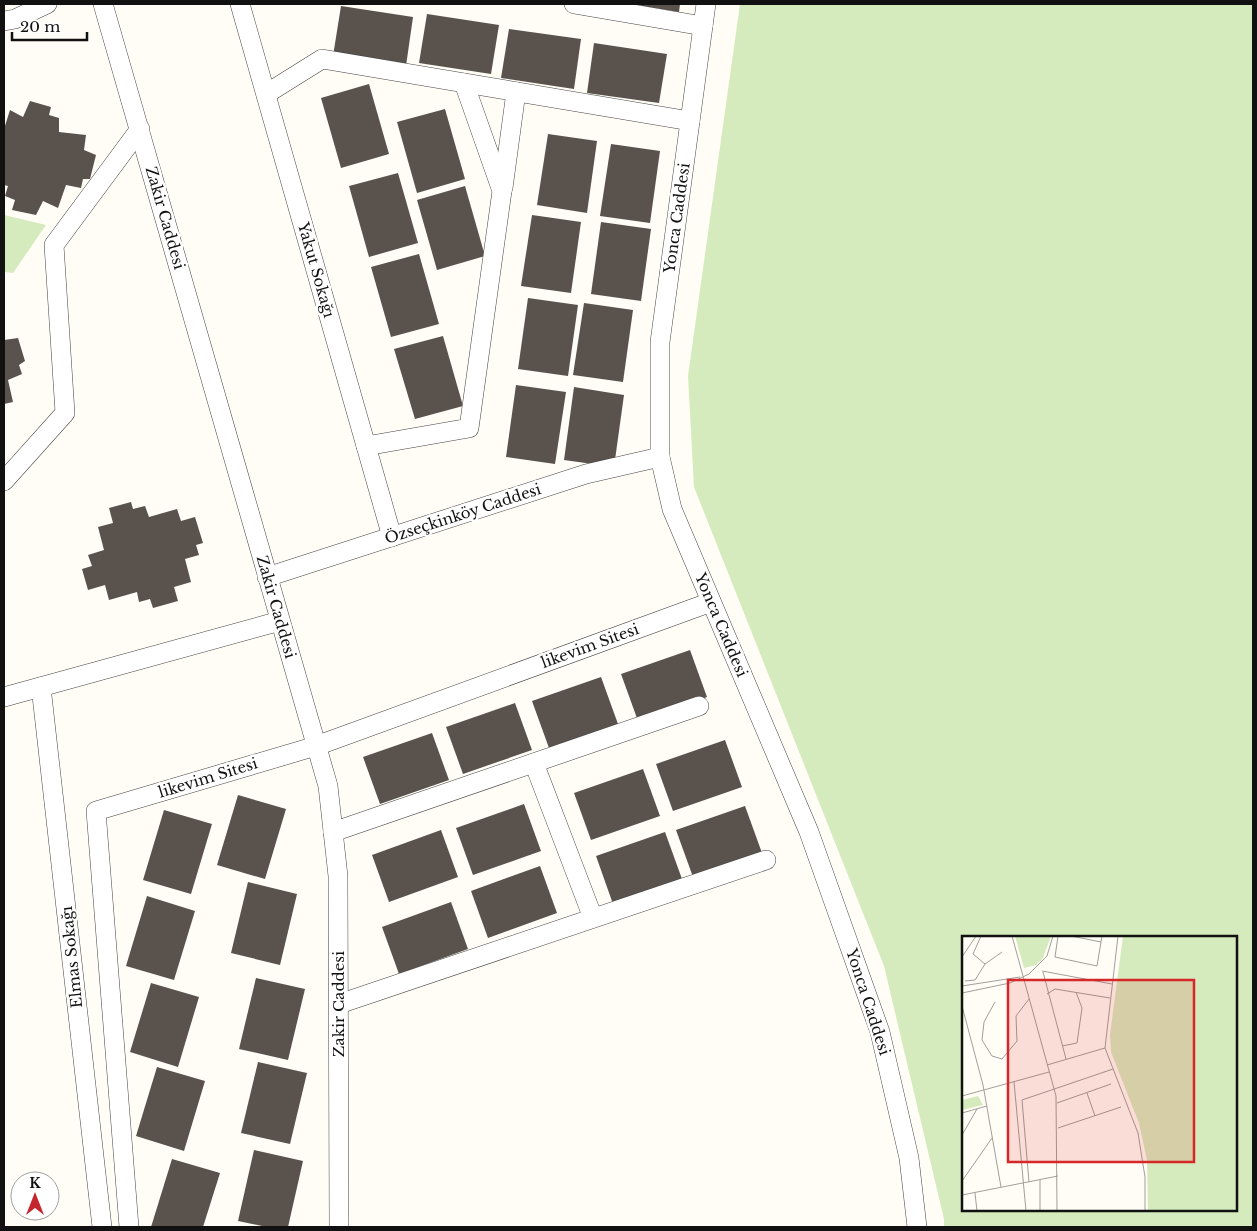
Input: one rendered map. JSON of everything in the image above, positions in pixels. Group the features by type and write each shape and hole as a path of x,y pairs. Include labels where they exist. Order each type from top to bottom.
{"street":[{"path":"4,21 15,19 47,4"},
{"name":"Zakir Caddesi","path":"103,4 328,786 338,876 339,1227"},
{"name":"Yakut Sokağı","path":"240,4 392,537"},
{"path":"574,4 703,26"},
{"name":"Yonca Caddesi","path":"706,4 660,342 660,458 672,510 809,832 880,1032 909,1158 917,1227"},
{"path":"266,94 322,59 690,121"},
{"path":"464,83 502,192"},
{"path":"366,446 469,428 516,92"},
{"path":"4,481 65,413 54,245 140,130"},
{"name":"Özseçkinköy Caddesi","path":"267,577 586,474 660,458"},
{"name":"likevim Sitesi","path":"129,1227 96,811 316,746 711,602"},
{"path":"4,697 280,621"},
{"name":"Elmas Sokağı","path":"41,687 102,1227"},
{"path":"333,832 699,706"},
{"path":"534,763 593,918"},
{"path":"339,1004 766,860"}],"green space":[{"path":"740,4 1253,4 1253,1227 944,1227 944,1219 884,966 694,487 688,376"},
{"path":"4,215 46,225 13,273 5,272 4,269"}],"building":[{"path":"630,4 680,4 679,12"},
{"path":"341,6 413,17 406,66 333,56"},
{"path":"427,14 499,25 491,74 419,63"},
{"path":"509,29 581,39 574,89 501,78"},
{"path":"594,43 667,54 659,103 587,93"},
{"path":"369,84 389,154 341,168 321,98"},
{"path":"30,101 51,107 49,115 59,118 59,132 86,135 84,150 96,155 90,179 83,179 81,188 66,185 58,208 43,201 36,215 12,210 15,200 5,196 8,186 4,185 4,129 10,110 23,117"},
{"path":"445,109 465,179 417,193 397,122"},
{"path":"548,134 597,141 587,213 537,205"},
{"path":"611,144 660,151 650,223 600,216"},
{"path":"398,173 418,243 369,257 349,186"},
{"path":"465,186 485,256 437,270 417,200"},
{"path":"532,215 581,222 571,293 521,286"},
{"path":"601,222 651,229 641,301 591,294"},
{"path":"419,254 439,324 391,337 371,267"},
{"path":"528,298 578,305 568,376 518,369"},
{"path":"584,303 633,310 623,382 573,375"},
{"path":"443,336 463,406 415,419 394,349"},
{"path":"18,338 25,361 19,365 22,374 8,380 13,402 4,404 4,340"},
{"path":"516,385 566,392 555,464 506,457"},
{"path":"574,387 624,395 614,467 564,460"},
{"path":"131,502 133,509 145,506 149,517 177,509 181,521 195,517 203,543 196,545 199,555 185,559 191,582 174,587 178,601 153,608 150,599 139,602 137,592 109,600 105,585 88,590 82,569 92,566 88,555 104,550 98,527 113,523 109,508"},
{"path":"690,650 707,697 638,721 621,674"},
{"path":"601,677 618,724 549,748 532,701"},
{"path":"515,703 532,750 463,774 446,727"},
{"path":"432,733 449,780 380,804 363,757"},
{"path":"725,740 742,787 673,811 656,764"},
{"path":"643,769 660,816 591,840 574,793"},
{"path":"238,795 286,809 265,879 217,865"},
{"path":"524,804 541,851 473,875 456,828"},
{"path":"745,806 762,853 693,877 676,830"},
{"path":"164,810 212,824 191,894 143,880"},
{"path":"441,830 458,877 389,902 372,855"},
{"path":"665,832 682,879 613,904 596,856"},
{"path":"540,866 557,913 488,938 471,891"},
{"path":"248,882 297,894 280,965 231,953"},
{"path":"147,896 195,911 174,980 126,966"},
{"path":"451,902 468,949 399,974 382,927"},
{"path":"256,978 305,989 288,1060 239,1049"},
{"path":"151,983 199,997 178,1067 130,1052"},
{"path":"258,1062 307,1073 290,1144 241,1133"},
{"path":"157,1067 205,1081 184,1151 136,1136"},
{"path":"254,1150 303,1161 288,1227 267,1227 238,1221"},
{"path":"172,1159 220,1173 203,1227 151,1227"}]}
